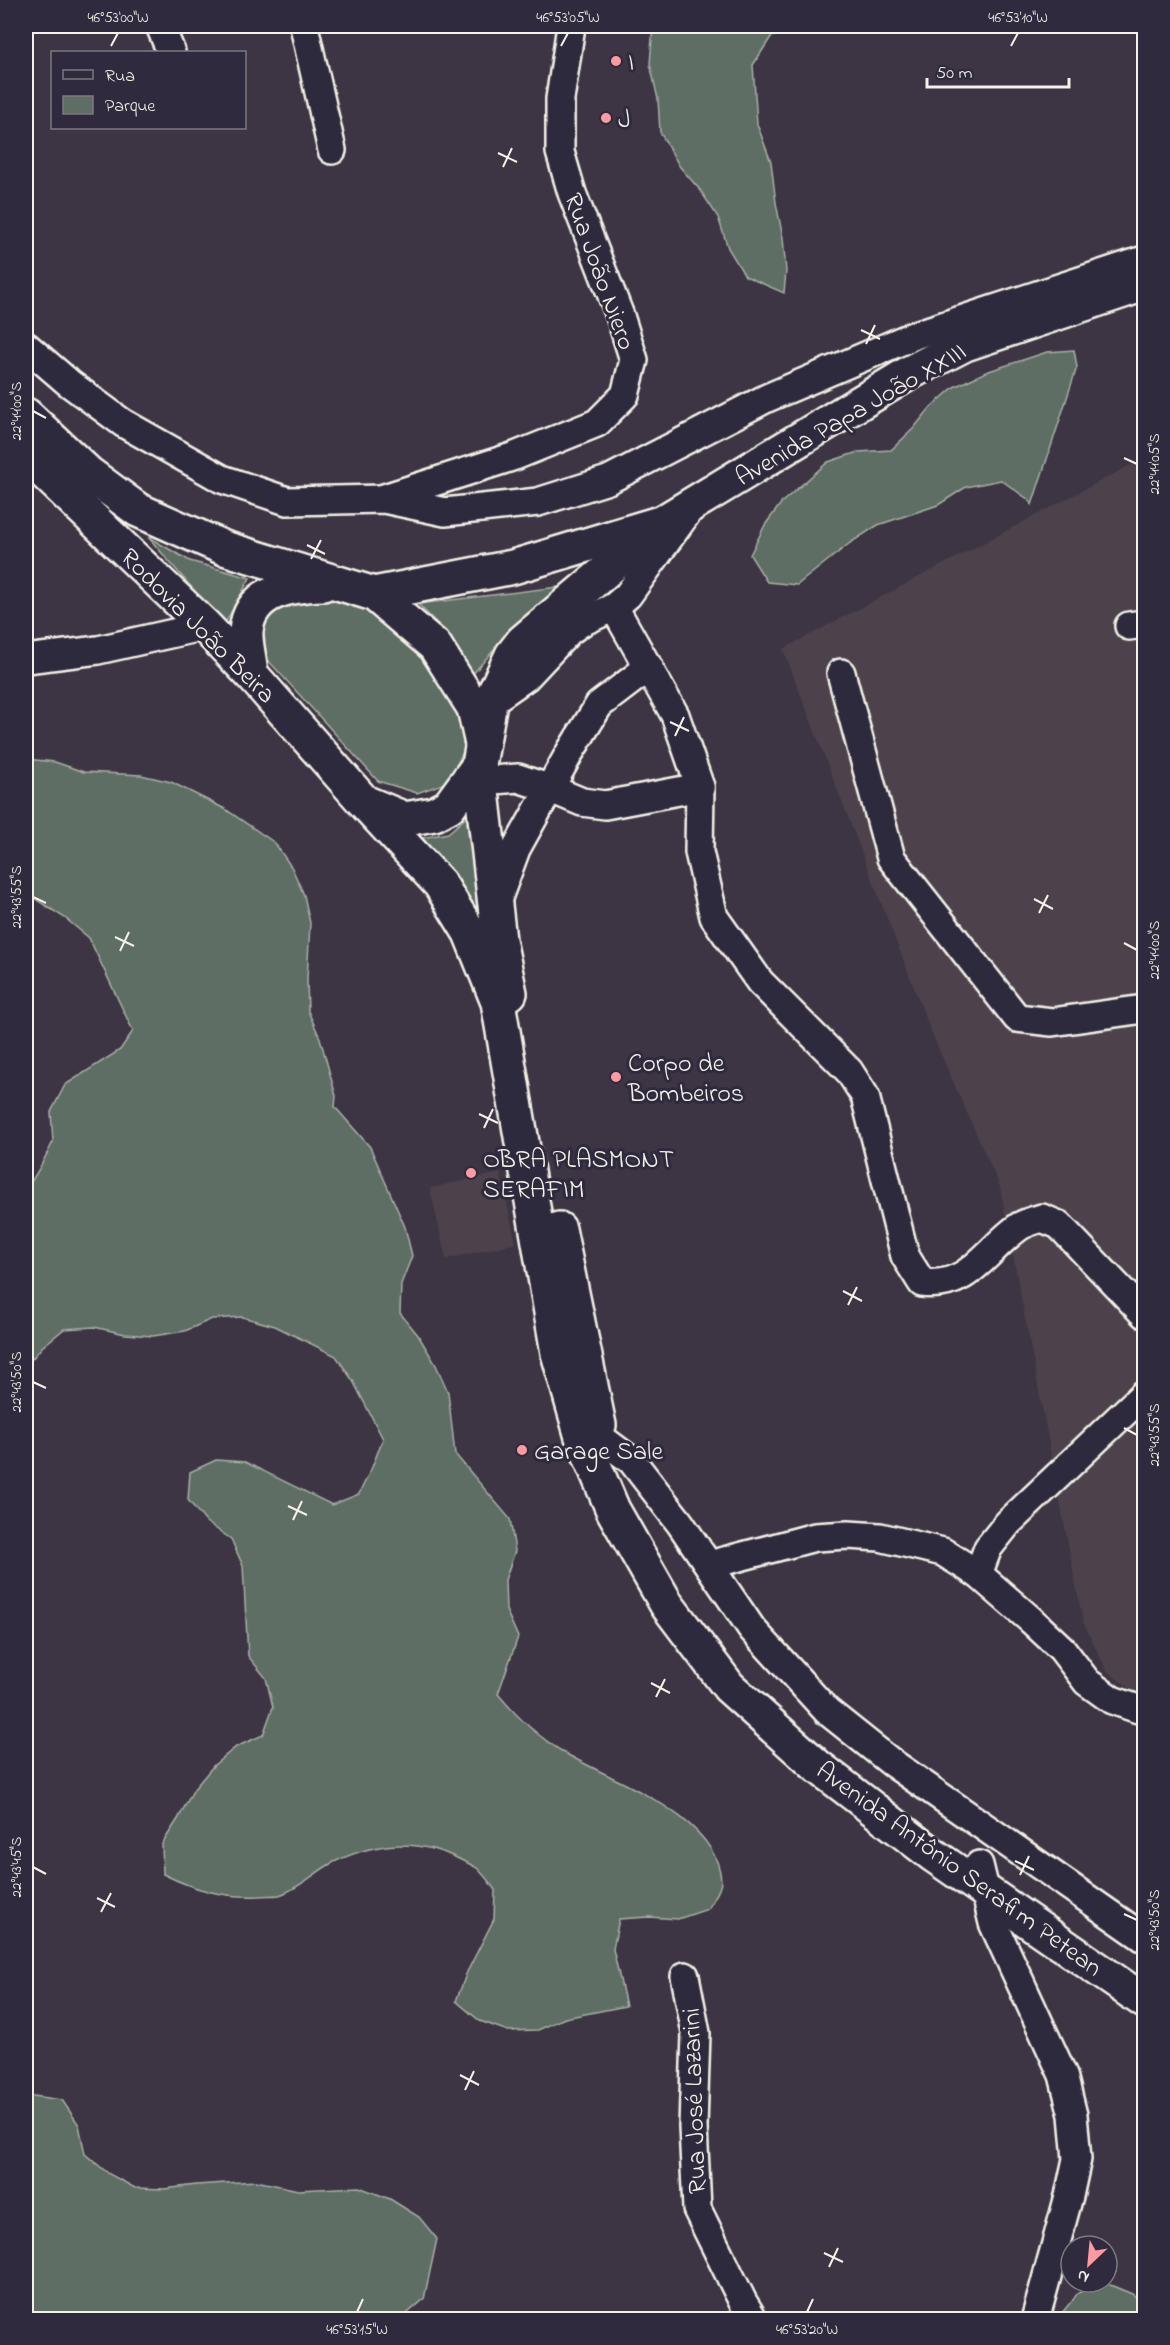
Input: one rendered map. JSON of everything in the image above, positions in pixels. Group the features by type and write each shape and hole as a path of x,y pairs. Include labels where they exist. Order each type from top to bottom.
{"main road":[{"name":"Avenida Papa João XXIII","path":"481,763 490,702 512,655 522,641 663,522 909,374 965,344 1144,284"},
{"name":"Rodovia João Beira","path":"26,415 88,473 138,510 224,548 374,594 435,646 474,708 500,940"},
{"name":"Rodovia João Beira","path":"26,455 205,626 251,674 364,802"},
{"name":"Avenida Papa João XXIII","path":"374,594 513,567 663,522"},
{"path":"251,674 246,631 252,612 268,594 295,585 340,584"},
{"path":"364,802 405,819 434,814 449,806 481,763"},
{"name":"Avenida Antônio Serafim Petean","path":"364,802 440,884 470,933 498,1002 558,1353 582,1437 613,1510 668,1605 729,1687 816,1765 873,1811 933,1856 981,1877 1144,1978"},
{"name":"Avenida Antônio Serafim Petean","path":"500,940 602,1438 656,1550 742,1669 809,1739 912,1818 1028,1921 1144,2001"}],"street":[{"path":"160,26 171,51"},
{"path":"304,26 332,150"},
{"name":"Rua João Niero","path":"384,499 515,456 597,423 625,395 634,360 572,193 561,152 560,99 571,26"},
{"path":"26,346 69,383 123,423 222,479 288,501 384,499 445,512 537,502 608,480 767,398 915,335 1144,260"},
{"path":"490,702 526,677 568,631 614,607 628,595 692,506"},
{"path":"614,607 675,715 700,787 699,852 714,917 760,982 849,1071 865,1096 905,1257 922,1283 938,1285 963,1276 1020,1227 1042,1218 1059,1225 1144,1314"},
{"path":"26,659 98,650 205,626"},
{"path":"495,907 516,849 599,705 649,667"},
{"path":"841,673 891,858 1017,1018 1052,1022 1144,1009"},
{"path":"481,763 582,802 604,805 700,787"},
{"path":"978,1574 988,1548 1008,1523 1144,1394"},
{"name":"Avenida Antônio Serafim Petean","path":"602,1438 632,1461 680,1523 752,1629 827,1712 891,1762 1144,1938"},
{"path":"709,1566 815,1537 848,1534 880,1537 943,1552 978,1574 1062,1649 1087,1682 1112,1700 1141,1708"},
{"path":"981,1877 993,1923 1063,2075 1073,2115 1077,2159 1035,2319"},
{"path":"1010,1959 1014,1931 1028,1921"},
{"name":"Rua José Lazarini","path":"686,1976 696,2033 693,2127 697,2209 743,2302 754,2319"}],"shaded area":[{"path":"1144,458 1144,1692 1136,1693 1107,1671 1083,1622 1000,1187 932,1034 783,649"},
{"path":"500,1173 516,1243 446,1259 430,1188"}],"green space":[{"path":"653,26 806,26 771,37 753,65 757,124 771,162 783,238 786,271 784,293 745,276 728,248 718,217 700,190 680,167 660,132 658,99 650,64"},
{"path":"1074,350 1077,367 1032,505 1029,500 1001,480 966,487 938,505 878,525 850,543 797,585 767,582 750,555 765,525 782,502 828,462 858,452 891,450 913,429 931,407 954,387 986,372 1047,352"},
{"path":"148,537 190,561 250,578 224,625"},
{"path":"336,586 432,652 460,705 466,746 448,782 417,793 378,781 265,657 262,622 276,594"},
{"path":"566,586 511,630 472,675 449,636 418,604"},
{"path":"26,759 55,762 84,772 141,775 171,782 225,809 275,843 292,868 304,895 310,923 308,1011 320,1038 336,1096 335,1107 370,1147 405,1227 412,1256 401,1284 400,1313 418,1335 436,1365 448,1392 455,1454 510,1519 515,1551 505,1580 506,1610 518,1637 498,1694 528,1726 554,1746 658,1802 682,1818 701,1836 715,1857 721,1884 708,1909 678,1919 649,1917 619,1919 613,1949 626,2006 565,2018 538,2030 508,2031 480,2021 456,2001 467,1972 494,1919 495,1890 476,1867 426,1847 396,1845 349,1855 321,1870 294,1889 277,1895 222,1894 198,1889 163,1874 162,1844 194,1789 214,1765 236,1747 263,1735 273,1707 266,1678 248,1656 243,1566 231,1539 206,1522 188,1500 190,1472 216,1460 245,1462 332,1505 359,1494 383,1439 353,1381 336,1356 275,1326 242,1317 212,1319 185,1331 153,1336 125,1334 94,1327 64,1329 42,1347 31,1360 26,1358 26,1190 53,1142 51,1112 65,1085 120,1050 133,1031 89,938 65,918 26,893"},
{"path":"469,815 482,919 450,870 422,838 448,833"},
{"path":"26,2095 62,2100 79,2125 85,2154 109,2174 135,2188 164,2189 256,2181 298,2190 359,2187 390,2199 419,2217 437,2239 424,2299 402,2318 390,2319 26,2319"},
{"path":"1119,2289 1132,2294 1144,2303 1144,2319 1057,2319 1077,2294 1119,2294"}],"place":[{"name":"I","path":"616,61"},
{"name":"J","path":"606,118"},
{"name":"Corpo de Bombeiros","path":"616,1077"},
{"name":"OBRA PLASMONT SERAFIM","path":"471,1173"},
{"name":"Garage Sale","path":"522,1450"}]}
